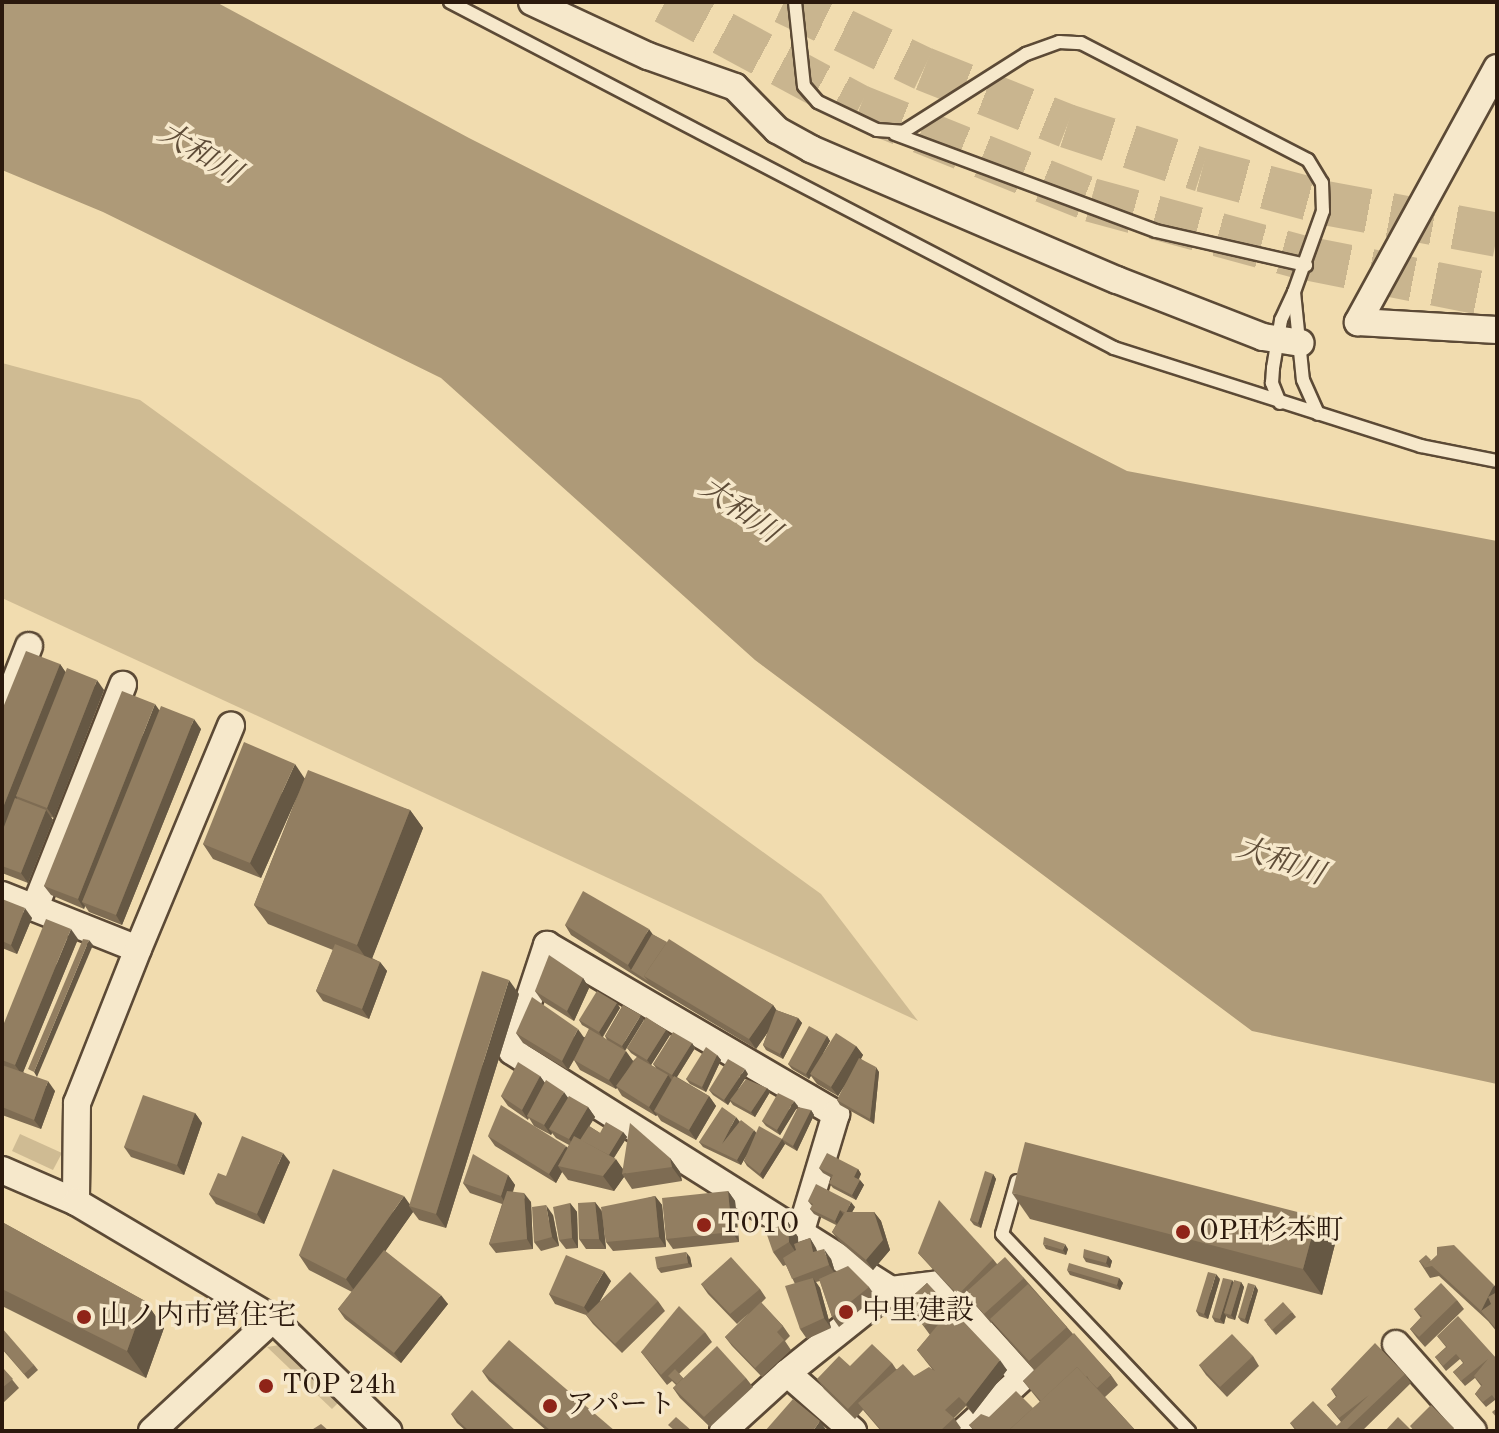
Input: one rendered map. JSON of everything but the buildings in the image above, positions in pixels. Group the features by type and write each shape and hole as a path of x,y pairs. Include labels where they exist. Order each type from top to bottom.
{"street":[{"path":"532,2 648,56 735,87 777,130 811,149 1117,280 1289,342"},
{"path":"1497,68 1358,322 1497,330"},
{"path":"2,715 29,646"},
{"path":"35,907 123,685"},
{"path":"76,1202 77,1103 165,873 231,726"},
{"path":"2,895 138,949"},
{"path":"801,1231 836,1114 547,945 512,1051 891,1290"},
{"path":"2,1170 76,1202 273,1319 388,1431"},
{"path":"723,1431 787,1373 891,1290 939,1284 1023,1377 964,1431"},
{"path":"152,1431 273,1319"},
{"path":"1396,1344 1473,1431"},
{"path":"787,1373 853,1431"}],"lane":[{"path":"450,2 1114,348 1421,446 1497,461"},
{"path":"795,2 800,61 810,95 877,130 893,133 1156,231 1306,265"},
{"path":"893,133 903,132 1026,54 1059,42 1081,43 1308,160 1322,183 1323,211 1294,292 1289,342 1272,383 1280,403"},
{"path":"1294,292 1289,342 1318,414"},
{"path":"1021,1166 1002,1234 1189,1431"}],"shaded area":[{"path":"2,363 140,400 821,894 918,1021 2,598"},
{"path":"20,1134 62,1153 53,1170 12,1151"},
{"path":"286,1344 345,1396 332,1409 267,1347"}],"water":[{"name":"大和川","path":"2,2 216,2 469,138 1127,471 1497,541 1497,1084 1252,1031 755,660 441,378 103,212 2,170"}],"tunnel":[{"path":"665,2 860,107 1091,200 1305,258 1497,296"},
{"path":"784,2 924,69 1067,126 1202,170 1325,203 1497,235"}],"place":[{"name":"TOTO","path":"704,1225"},
{"name":"OPH杉本町","path":"1183,1232"},
{"name":"中里建設","path":"846,1312"},
{"name":"山ノ内市営住宅","path":"84,1317"},
{"name":"TOP 24h","path":"266,1386"},
{"name":"アパート","path":"550,1406"}]}
